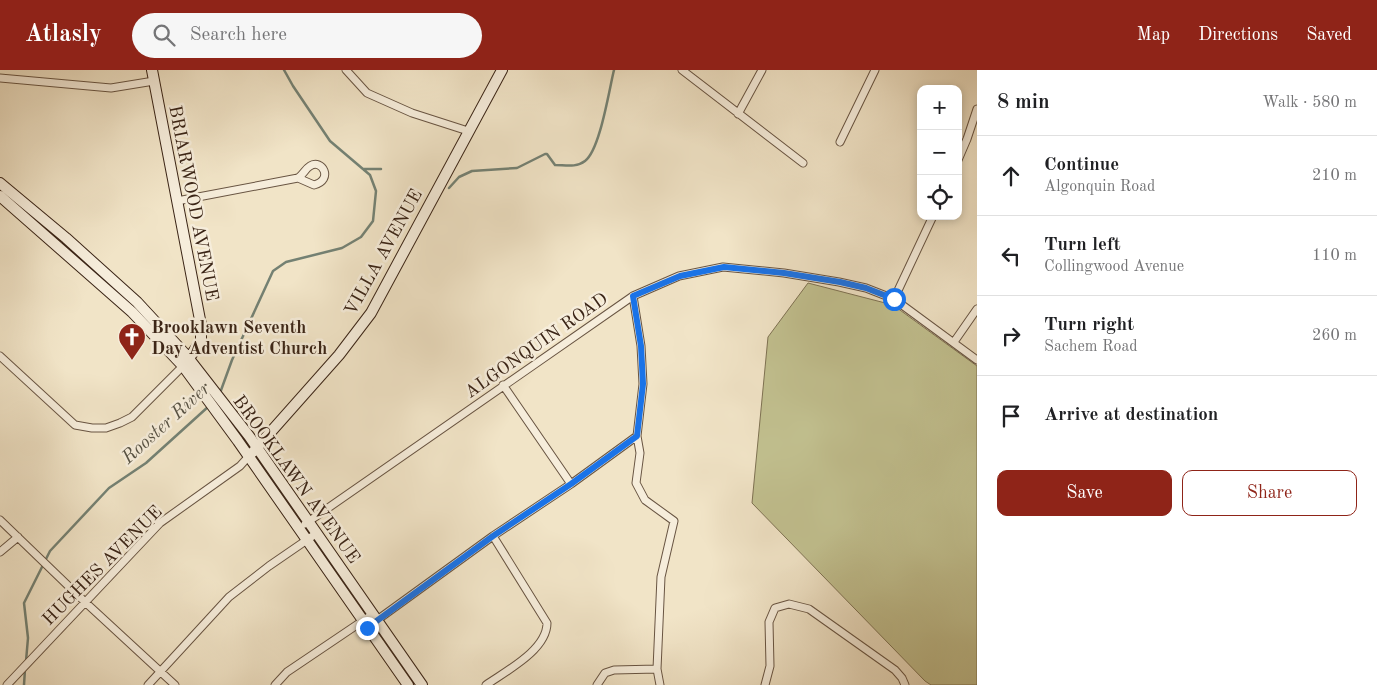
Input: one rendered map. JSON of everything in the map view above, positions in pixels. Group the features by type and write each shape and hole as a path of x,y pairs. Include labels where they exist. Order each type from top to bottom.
{"main road":[{"name":"BRIARWOOD AVENUE","path":"152,70 201,325 201,341 186,362"},
{"name":"VILLA AVENUE","path":"249,456 339,355 371,313 502,70"},
{"name":"BROOKLAWN AVENUE","path":"0,183 66,238 137,302 186,362 206,389 217,412 408,685"},
{"name":"BROOKLAWN AVENUE","path":"0,196 59,246 186,362"},
{"name":"BROOKLAWN AVENUE","path":"206,389 223,402 256,447 422,685"}],"street":[{"path":"346,70 367,93 412,113 468,131"},
{"path":"682,70 803,163"},
{"path":"738,114 762,70"},
{"path":"840,142 875,70"},
{"path":"0,78 111,88 154,81"},
{"path":"962,151 977,109"},
{"path":"177,201 298,178"},
{"path":"894,299 931,220"},
{"name":"ALGONQUIN ROAD","path":"298,528 633,296 680,276 724,267 784,273 866,288 894,299 977,360"},
{"path":"633,296 641,346 643,384 637,436 640,453 636,483 644,500 674,521 661,577 657,669 660,685"},
{"path":"954,342 977,310"},
{"path":"0,356 75,425 92,428 106,428 132,417 186,362"},
{"path":"503,386 571,484"},
{"path":"275,685 287,672 365,624 571,484 637,436"},
{"name":"HUGHES AVENUE","path":"6,685 160,523 240,466 249,456"},
{"path":"0,520 175,685"},
{"path":"148,685 230,597 317,533"},
{"path":"486,685 536,650 547,631 547,623 493,536"},
{"path":"0,552 18,537"},
{"path":"765,685 770,666 769,622 775,608 789,604 809,609 895,670 905,685"},
{"path":"597,685 605,673 614,670 657,669"}],"shaded area":[{"path":"808,283 893,305 977,366 977,685 931,685 925,681 752,503 768,337"}],"waterway":[{"name":"Rooster River","path":"220,393 232,360 273,271 286,262 342,248 361,237 373,221 376,191 370,175 330,141 284,70"},
{"path":"449,188 459,177 472,171 517,168 545,154 555,165 574,165 585,161 590,155 599,133 614,70"},
{"path":"363,169 381,169"},
{"name":"Rooster River","path":"26,661 28,638 24,603 50,551 109,488 146,463 209,406"},
{"name":"Rooster River","path":"24,685 25,669"}],"place":[{"name":"Brooklawn Seventh Day Adventist Church","path":"132,361"}],"route":[{"path":"367,628 493,536 571,484 637,436 643,384 641,346 633,296 680,276 724,267 784,273 840,282 866,288 894,299"}]}
